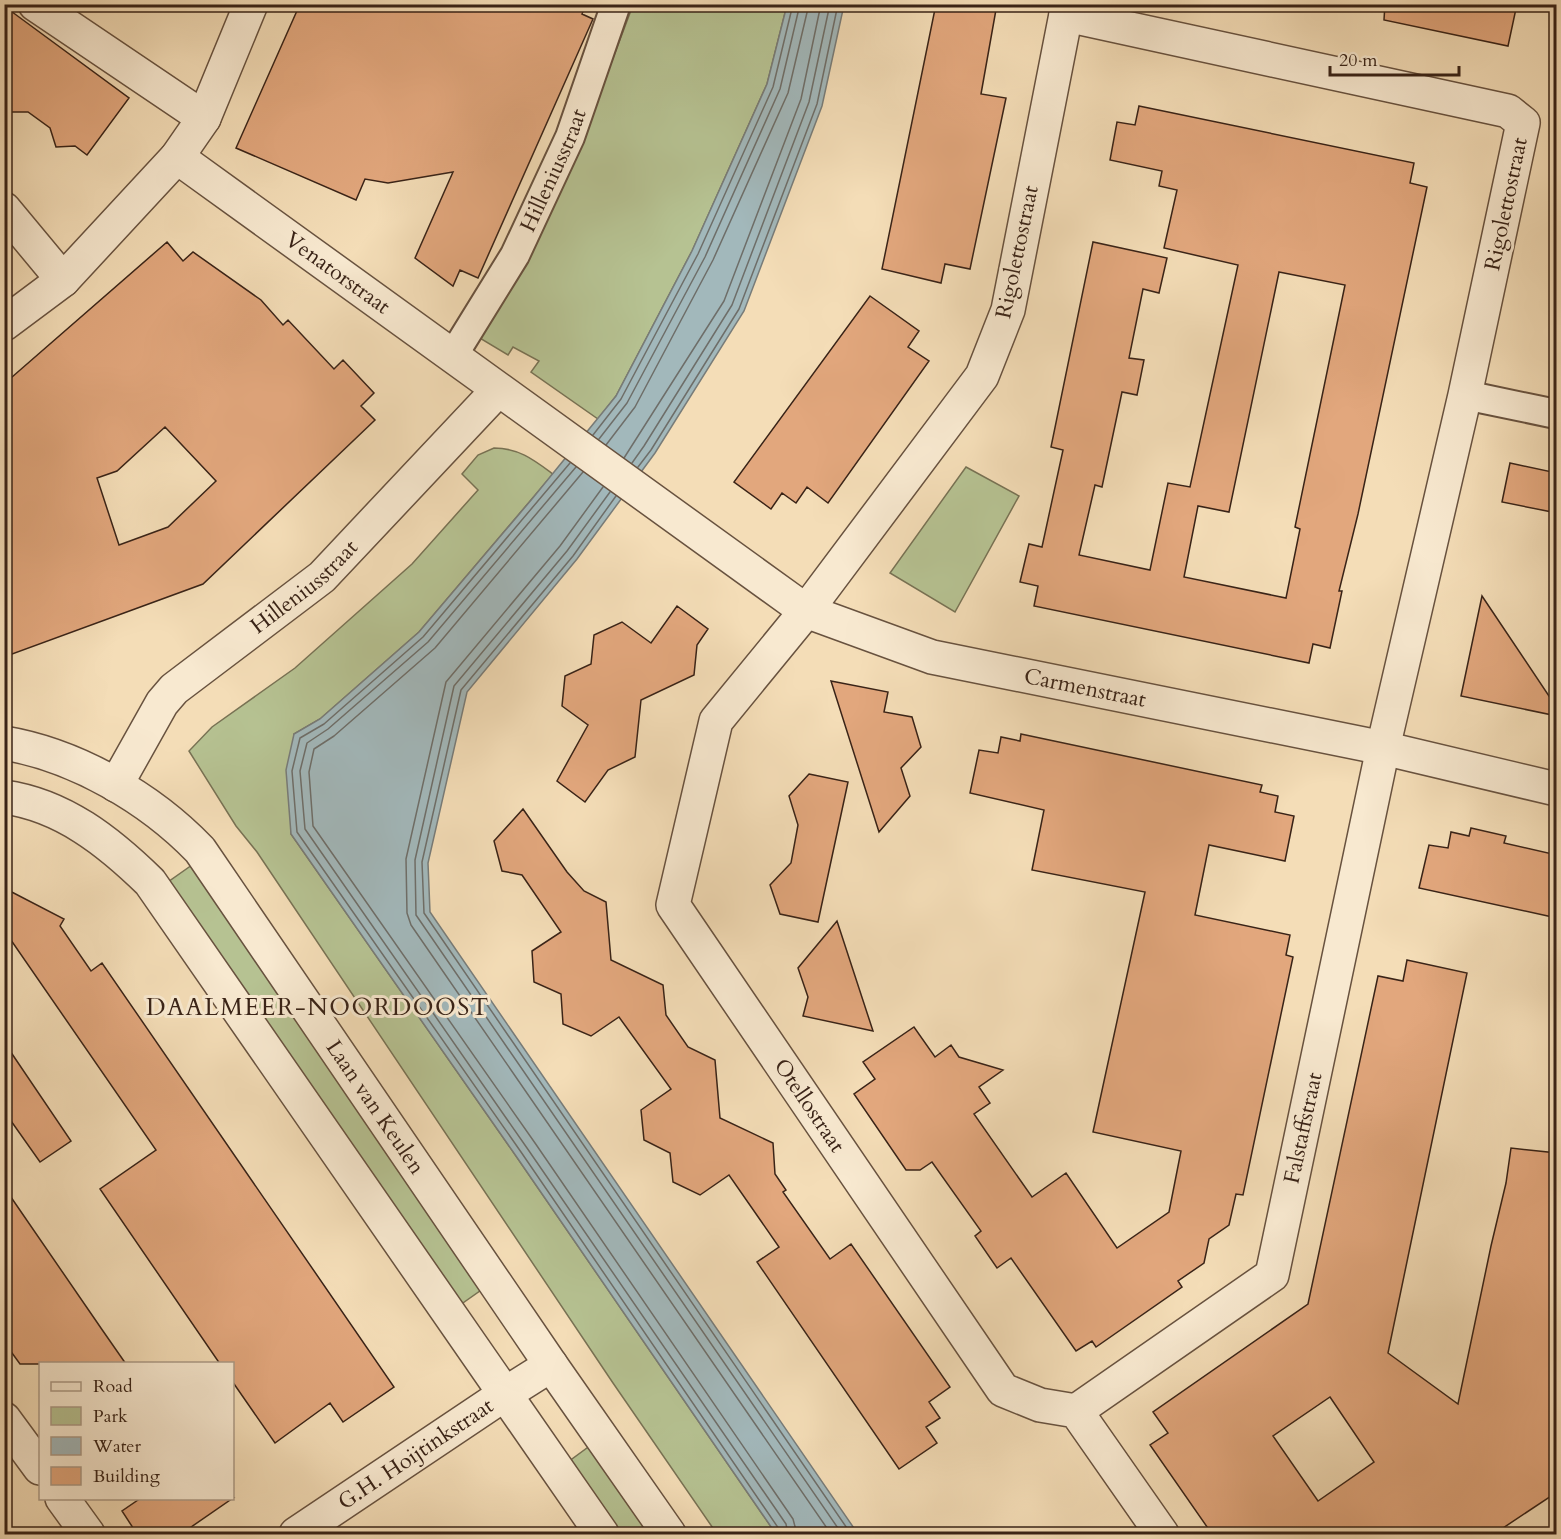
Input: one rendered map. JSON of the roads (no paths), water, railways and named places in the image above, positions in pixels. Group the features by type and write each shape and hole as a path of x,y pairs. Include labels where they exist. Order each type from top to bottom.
{"street":[{"path":"35,4 204,118"},
{"path":"4,324 63,280 177,157 204,118 251,4"},
{"name":"Hilleniusstraat","path":"452,357 515,255 570,137 616,4"},
{"name":"Rigolettostraat","path":"806,611 982,376 1008,310 1067,10 1508,111 1523,123 1465,395 1383,748"},
{"name":"Venatorstraat","path":"177,157 498,390"},
{"path":"4,209 63,280"},
{"name":"Hilleniusstraat","path":"116,785 162,704 174,689 322,577 498,390"},
{"name":"Carmenstraat","path":"498,390 806,611 932,657 1383,748 1557,789"},
{"path":"1465,395 1557,414"},
{"name":"Otellostraat","path":"806,611 716,722 674,905 1004,1390 1040,1405 1076,1411"},
{"name":"Laan van Keulen","path":"4,743 48,752 116,785 164,816 200,850 669,1534"},
{"name":"Falstaffstraat","path":"1076,1411 1272,1275 1383,748"},
{"path":"94,833 116,785"},
{"path":"4,797 47,808 94,833 122,855 150,882 602,1534"},
{"path":"505,1394 551,1365"},
{"name":"G.H. Hoijtinkstraat","path":"296,1534 505,1394"},
{"path":"1076,1411 1162,1534"},
{"path":"4,1419 39,1467"},
{"path":"63,1500 88,1534"}],"water":[{"path":"787,5 844,5 822,106 744,311 655,453 577,559 467,692 428,863 430,912 858,1534 776,1534 291,834 286,770 294,734 320,719 419,632 616,396 692,251 767,84"}],"district":[{"name":"DAALMEER-NOORDOOST","path":"318,1007"}]}
